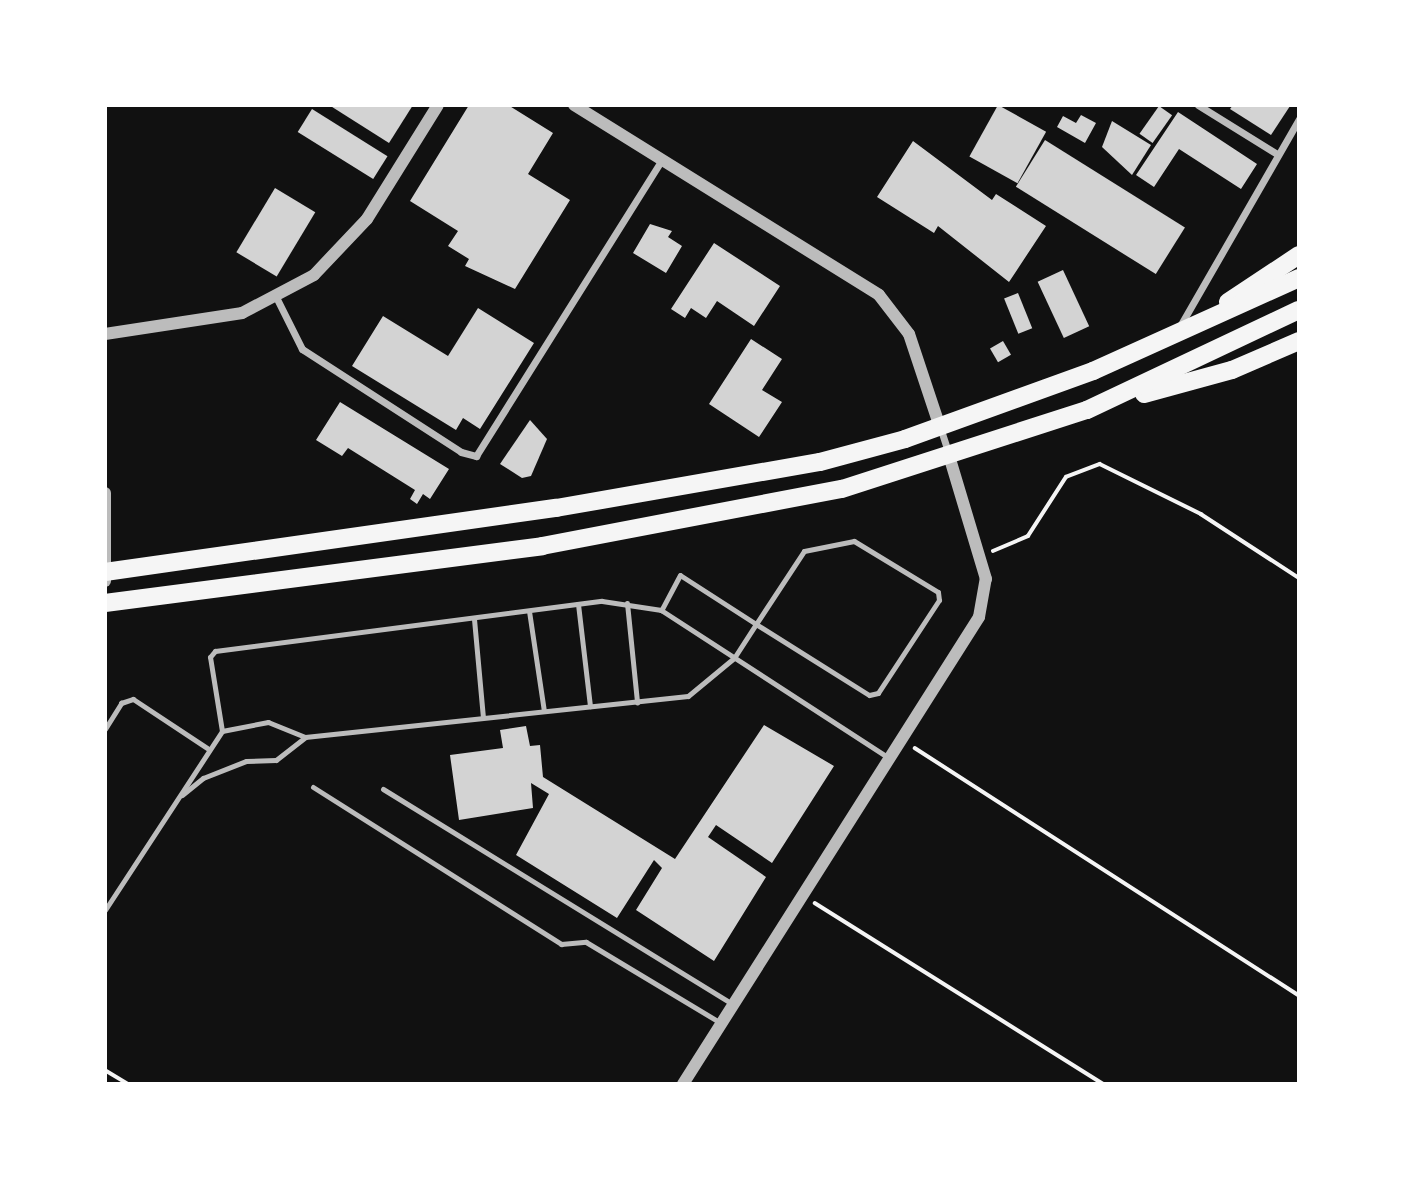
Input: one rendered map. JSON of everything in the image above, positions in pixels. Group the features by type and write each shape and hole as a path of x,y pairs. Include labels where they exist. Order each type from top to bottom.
{"highway":[{"path":"1175,336 1299,256"},
{"path":"106,575 742,477 940,427 1175,336 1299,278"},
{"path":"1087,410 1299,310"},
{"path":"105,603 660,526 842,489 1087,410 1232,370 1299,341"}],"street":[{"path":"105,334 207,321 277,299 341,251 438,105"},
{"path":"574,105 860,281 897,312 940,427 981,555 985,596 979,617 891,760 682,1084"},
{"path":"1198,105 1278,153"},
{"path":"1175,336 1299,120"},
{"path":"277,299 302,349 461,453 476,456 662,160"},
{"path":"105,493 106,575"}],"lane":[{"path":"105,911 179,798 207,748 222,732 268,722 305,737 688,696 734,658 757,624 804,551 854,541 938,592 939,600 878,693 869,695 757,624 680,575 661,610"},
{"path":"627,603 637,702"},
{"path":"222,732 215,651 578,604 627,603 661,610 891,760"},
{"path":"578,604 590,706"},
{"path":"529,611 544,711"},
{"path":"474,619 483,717"},
{"path":"105,729 121,703 133,699 207,748"},
{"path":"179,798 214,774 246,761 276,760 305,737"},
{"path":"313,787 561,944 586,942 721,1023"},
{"path":"383,789 733,1004"}],"path":[{"path":"981,555 1028,536 1066,477 1100,464 1189,508 1299,578"},
{"path":"903,741 1299,995"},
{"path":"803,896 1104,1084"},
{"path":"105,1070 128,1084"}],"building":[{"path":"329,105 413,105 389,143"},
{"path":"469,105 508,105 553,133 528,174 570,200 515,289 465,266 469,259 448,246 458,231 410,201"},
{"path":"998,105 1046,132 1018,183 969,157"},
{"path":"1233,105 1290,106 1271,135 1230,109"},
{"path":"1159,106 1172,115 1153,143 1139,134"},
{"path":"312,109 387,156 373,179 298,132"},
{"path":"1178,112 1257,164 1241,189 1179,149 1154,187 1136,175"},
{"path":"1081,115 1096,123 1085,143 1057,127 1063,116 1076,123"},
{"path":"1112,121 1151,145 1132,175 1102,147"},
{"path":"1045,140 1185,227 1156,274 1016,187"},
{"path":"913,141 992,200 996,194 1046,226 1009,282 938,226 934,233 877,197"},
{"path":"275,188 315,212 277,276 236,252"},
{"path":"650,224 672,231 668,237 682,246 666,273 633,253"},
{"path":"714,243 780,286 754,326 717,301 706,318 691,308 685,318 671,309"},
{"path":"1063,270 1089,326 1064,338 1038,282"},
{"path":"1018,293 1032,328 1018,334 1004,299"},
{"path":"478,308 534,343 480,429 463,418 456,430 352,366 383,316 448,356"},
{"path":"751,339 782,359 762,390 782,402 759,437 709,404"},
{"path":"1003,341 1011,355 998,362 990,348"},
{"path":"340,402 449,469 430,499 423,494 417,504 410,499 415,490 348,448 342,456 316,440"},
{"path":"530,420 547,439 531,476 522,478 500,464"},
{"path":"764,725 834,766 772,863 716,825 708,837 766,877 714,961 636,910 662,868 654,860 617,918 516,855 549,794 531,783 533,808 459,820 450,755 503,748 500,730 526,726 530,746 540,745 543,777 675,859"}]}
